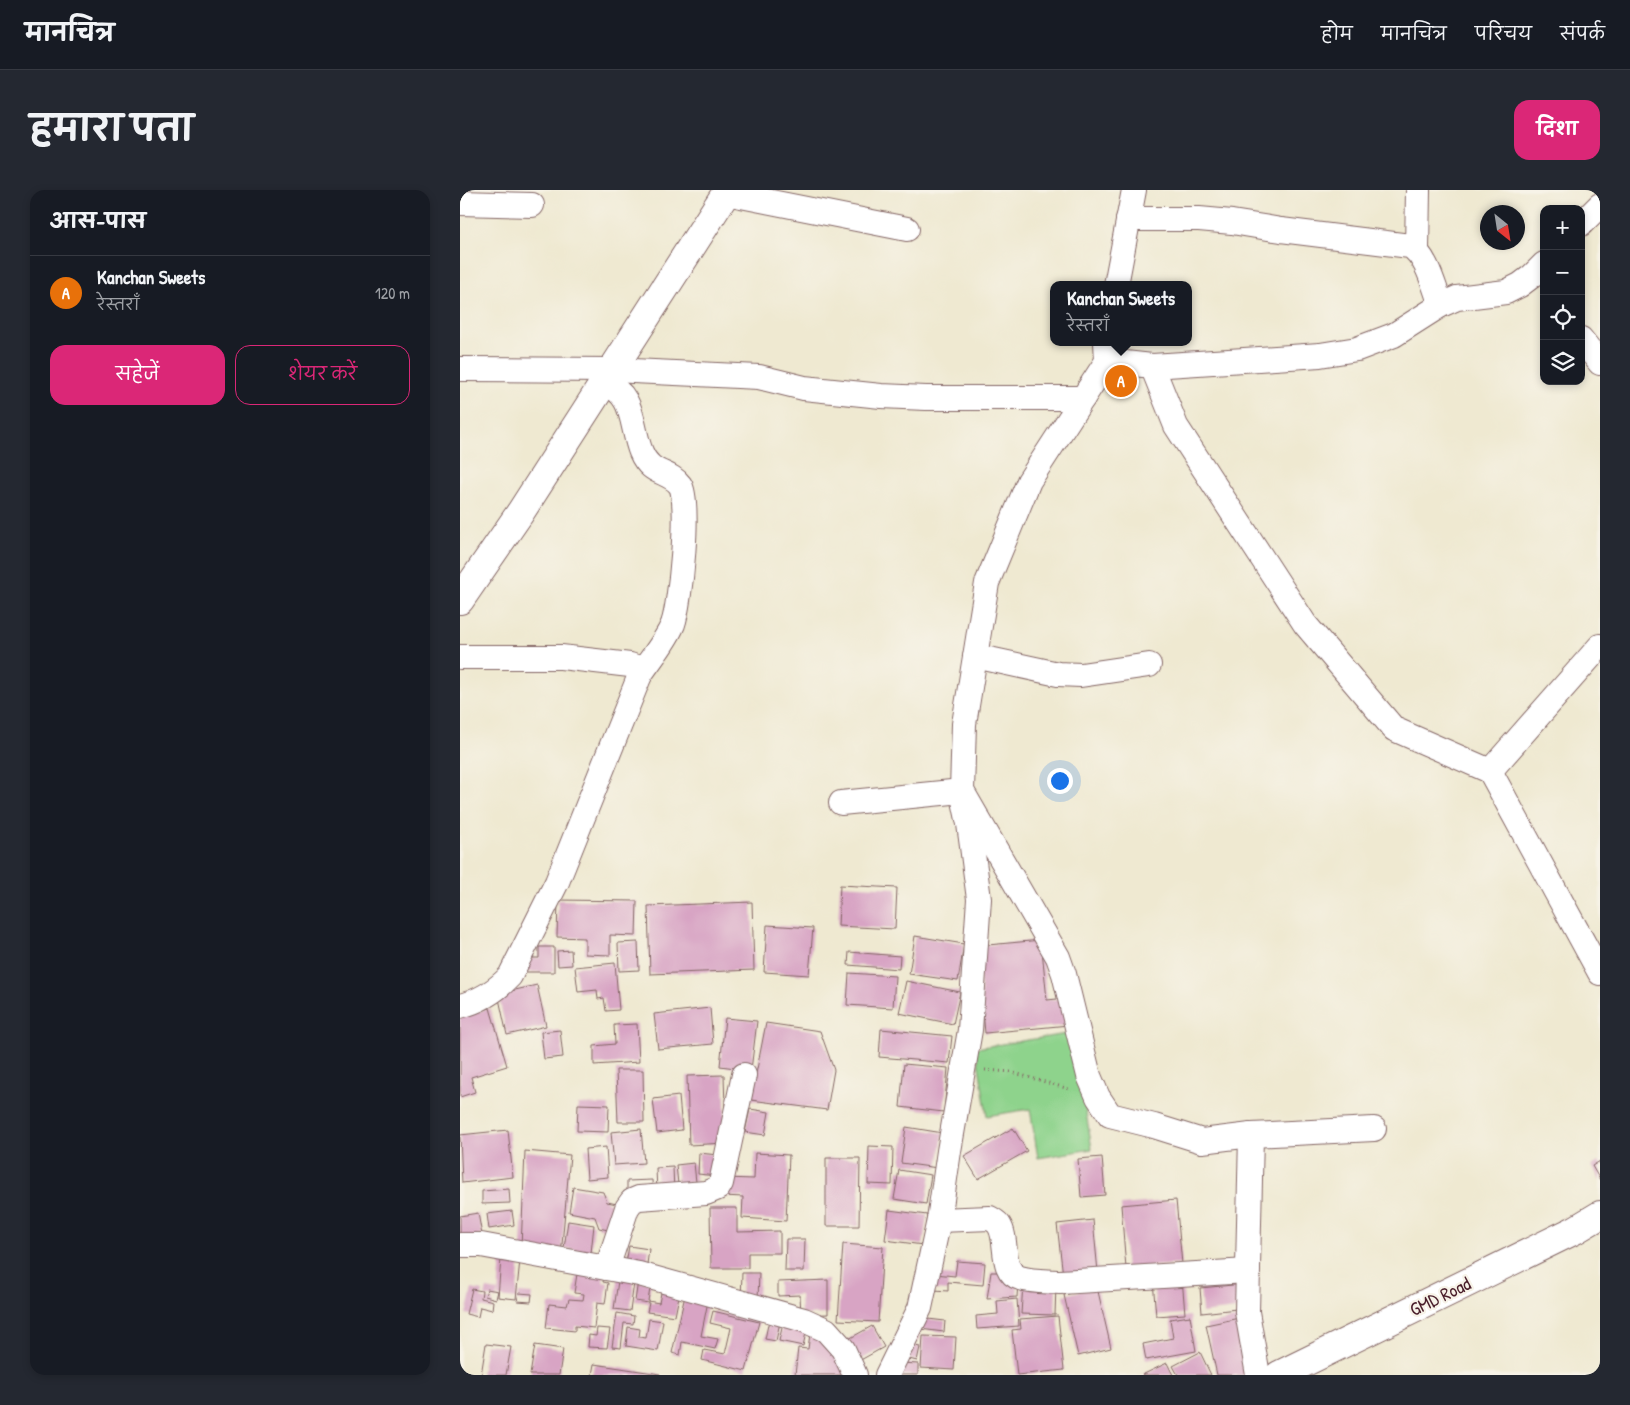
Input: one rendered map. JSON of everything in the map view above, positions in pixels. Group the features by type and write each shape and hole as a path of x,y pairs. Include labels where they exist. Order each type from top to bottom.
{"main road":[{"path":"460,600 520,513 727,192"},
{"name":"GMD Road","path":"1279,1375 1574,1230 1600,1214"}],"street":[{"path":"1117,281 1134,190"},
{"path":"1417,250 1418,190"},
{"path":"727,192 907,229"},
{"path":"460,203 532,205"},
{"path":"1585,220 1600,205"},
{"path":"1128,219 1199,219 1232,222 1281,230 1399,243 1410,246 1417,250 1423,259 1441,305"},
{"path":"887,1375 920,1308 939,1220 964,1068 970,1030 978,899 969,824 962,791 964,724 987,583 1029,481 1083,398 1107,352 1152,366 1320,355 1357,349 1394,335 1441,305 1457,298 1506,292 1540,277"},
{"path":"1582,340 1600,362"},
{"path":"1152,366 1176,426 1306,624 1394,730 1490,772 1600,972"},
{"path":"460,369 608,376 759,377 804,388 881,396 926,398 1083,398"},
{"path":"460,1006 498,989 510,976 557,882 640,675 672,626 677,612 684,547 684,500 681,486 673,478 659,473 648,465 641,452 625,397 608,376"},
{"path":"1490,772 1600,646"},
{"path":"975,656 1058,674 1081,675 1149,665"},
{"path":"460,657 561,657 630,665 636,667 640,675"},
{"path":"841,803 962,791"},
{"path":"962,791 1058,957 1064,974 1089,1076 1098,1097 1110,1115 1202,1141 1251,1135 1374,1128"},
{"path":"607,1268 627,1208 632,1201 639,1198 706,1193 718,1188 721,1183 744,1074"},
{"path":"1251,1135 1247,1312 1258,1375"},
{"path":"939,1220 990,1218 1001,1227 1007,1263 1011,1272 1018,1278 1032,1281 1060,1282 1248,1271"},
{"path":"460,1246 481,1245 639,1274 804,1320 826,1330 844,1349 855,1375"}],"path":[{"path":"964,1068 1011,1072 1098,1097"}],"green space":[{"path":"1073,1033 1092,1149 1038,1158 1030,1109 987,1116 976,1048"}],"building":[{"path":"840,885 897,888 895,929 838,926"},
{"path":"558,900 637,901 636,936 610,935 610,955 585,954 585,938 557,937"},
{"path":"752,902 754,970 650,974 648,906"},
{"path":"767,925 813,928 809,975 764,972"},
{"path":"915,936 964,944 958,981 909,974"},
{"path":"1041,940 1047,1000 1067,998 1069,1025 985,1033 977,946"},
{"path":"638,942 639,970 619,971 618,943"},
{"path":"539,947 554,947 554,972 525,972 525,958 539,958"},
{"path":"571,950 572,965 558,966 557,951"},
{"path":"849,952 900,956 899,969 848,965"},
{"path":"615,963 619,1010 606,1011 604,998 598,999 597,990 578,992 575,967"},
{"path":"849,973 895,976 893,1008 847,1005"},
{"path":"906,981 960,992 953,1024 899,1013"},
{"path":"537,985 546,1026 507,1035 498,994"},
{"path":"490,1008 507,1066 471,1077 475,1092 460,1097 460,1017"},
{"path":"710,1008 713,1044 658,1049 654,1014"},
{"path":"725,1018 757,1021 751,1070 720,1066"},
{"path":"766,1023 820,1031 834,1070 827,1110 751,1100"},
{"path":"637,1024 639,1062 594,1065 594,1046 615,1044 614,1025"},
{"path":"881,1029 952,1036 949,1063 879,1057"},
{"path":"560,1030 563,1057 544,1059 541,1032"},
{"path":"904,1064 948,1068 944,1112 900,1107"},
{"path":"616,1070 643,1070 644,1122 618,1122"},
{"path":"724,1075 726,1143 689,1145 687,1076"},
{"path":"679,1096 682,1130 657,1133 653,1099"},
{"path":"578,1104 609,1105 608,1132 577,1131"},
{"path":"750,1109 769,1112 765,1135 745,1132"},
{"path":"906,1127 943,1133 938,1168 901,1163"},
{"path":"1013,1128 1027,1151 978,1179 964,1156"},
{"path":"641,1129 644,1163 614,1165 611,1132"},
{"path":"508,1130 513,1177 462,1183 460,1135"},
{"path":"869,1146 893,1147 892,1185 868,1184"},
{"path":"606,1147 608,1177 587,1179 585,1149"},
{"path":"525,1151 570,1155 561,1256 521,1248"},
{"path":"699,1153 718,1155 716,1176 698,1174"},
{"path":"755,1153 789,1155 786,1221 742,1218 743,1197 723,1196 724,1178 754,1179"},
{"path":"1102,1157 1105,1195 1081,1197 1078,1159"},
{"path":"826,1158 860,1158 859,1226 826,1226"},
{"path":"1600,1161 1600,1180 1592,1166"},
{"path":"694,1163 696,1182 678,1184 676,1165"},
{"path":"673,1167 674,1192 657,1193 656,1168"},
{"path":"899,1170 931,1175 926,1204 894,1199"},
{"path":"652,1180 653,1197 627,1198 627,1181"},
{"path":"573,1187 603,1192 607,1202 622,1205 617,1232 599,1228 595,1217 569,1212"},
{"path":"509,1189 510,1203 482,1204 482,1191"},
{"path":"1176,1200 1182,1264 1126,1268 1121,1205"},
{"path":"710,1208 737,1208 737,1232 780,1231 780,1253 748,1253 748,1268 711,1268"},
{"path":"889,1210 927,1215 923,1245 885,1240"},
{"path":"512,1211 514,1225 489,1229 487,1214"},
{"path":"478,1213 482,1235 460,1239 460,1216"},
{"path":"1093,1220 1098,1272 1063,1276 1057,1224"},
{"path":"568,1221 594,1225 591,1253 564,1248"},
{"path":"786,1239 805,1239 804,1271 785,1271"},
{"path":"843,1244 883,1247 878,1322 838,1320"},
{"path":"629,1246 649,1249 646,1272 625,1269"},
{"path":"501,1258 520,1260 516,1299 498,1297"},
{"path":"957,1261 985,1263 983,1285 948,1282 948,1291 934,1290 935,1274 955,1276"},
{"path":"605,1270 603,1282 608,1283 605,1304 597,1303 594,1328 575,1326 575,1331 546,1328 549,1304 567,1306 569,1299 583,1300 584,1294 574,1293 577,1274"},
{"path":"991,1272 1009,1272 1018,1282 1017,1297 987,1299"},
{"path":"742,1273 759,1273 758,1300 741,1299"},
{"path":"619,1274 635,1276 630,1311 614,1309"},
{"path":"1182,1278 1185,1314 1156,1316 1153,1281"},
{"path":"828,1280 828,1314 801,1315 800,1295 778,1296 778,1282"},
{"path":"638,1281 651,1283 648,1301 659,1303 662,1288 680,1291 675,1316 647,1312 649,1303 635,1301"},
{"path":"1023,1284 1056,1285 1055,1315 1021,1314"},
{"path":"1244,1284 1245,1308 1202,1313 1200,1288"},
{"path":"1097,1287 1111,1348 1078,1356 1064,1295"},
{"path":"472,1289 482,1291 481,1298 493,1301 492,1310 480,1307 478,1317 466,1314"},
{"path":"487,1289 498,1291 496,1299 485,1296"},
{"path":"686,1291 709,1296 701,1336 718,1339 715,1349 682,1342 680,1355 672,1353"},
{"path":"519,1293 532,1294 531,1302 517,1301"},
{"path":"1017,1299 1019,1326 977,1329 976,1316 998,1314 997,1301"},
{"path":"713,1311 759,1322 746,1371 702,1360 704,1350 725,1354 731,1328 710,1323"},
{"path":"617,1313 634,1316 633,1324 624,1323 621,1348 612,1347"},
{"path":"770,1315 781,1317 776,1341 765,1339"},
{"path":"1058,1316 1064,1370 1017,1375 1012,1330 1021,1329 1020,1319"},
{"path":"1190,1316 1196,1351 1146,1360 1143,1344 1173,1338 1170,1319"},
{"path":"1244,1317 1256,1375 1217,1375 1206,1325"},
{"path":"920,1318 945,1321 944,1332 920,1329 918,1341 909,1340"},
{"path":"649,1319 663,1321 658,1351 626,1346 628,1327 640,1329 639,1337 646,1338"},
{"path":"784,1319 808,1324 803,1346 779,1341"},
{"path":"811,1326 844,1364 847,1375 795,1375 798,1348 808,1349"},
{"path":"872,1326 884,1347 857,1362 845,1341"},
{"path":"597,1328 610,1329 607,1348 588,1347 589,1335 596,1336"},
{"path":"923,1336 956,1337 954,1370 921,1368"},
{"path":"486,1344 511,1347 506,1375 481,1375"},
{"path":"904,1344 920,1347 917,1361 901,1357"},
{"path":"535,1345 563,1349 559,1375 530,1375"},
{"path":"1200,1352 1211,1375 1178,1375 1173,1366"},
{"path":"901,1363 918,1364 918,1375 901,1375"},
{"path":"1167,1363 1173,1375 1142,1375"},
{"path":"594,1364 660,1374 660,1375 592,1375"}],"place":[{"name":"Kanchan Sweets","path":"1121,381"}]}
